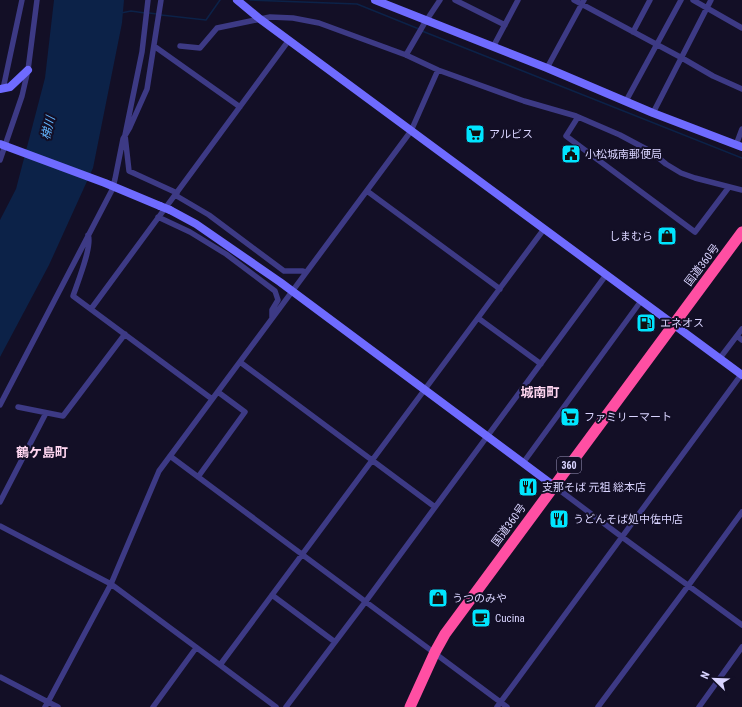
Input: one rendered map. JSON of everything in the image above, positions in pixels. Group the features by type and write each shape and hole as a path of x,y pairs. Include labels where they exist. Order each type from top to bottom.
{"highway":[{"name":"国道360号","path":"410,707 442,638 451,625 742,232"}],"street":[{"path":"22,0 2,89 10,87 28,70"},
{"path":"0,160 22,96 28,70 36,0"},
{"path":"148,0 142,52 125,135 128,171 176,194 209,215 284,272 306,272"},
{"path":"0,405 88,235 109,185 123,139 130,127 146,89 161,0"},
{"path":"237,0 260,19 742,375 499,705"},
{"path":"375,0 425,22 547,68 653,113 739,146 742,130"},
{"path":"406,55 440,0"},
{"path":"455,0 504,25"},
{"path":"492,47 518,0"},
{"path":"574,0 583,2 633,32 713,76 742,89"},
{"path":"633,32 650,0"},
{"path":"626,101 680,0"},
{"path":"693,0 742,28"},
{"path":"653,113 711,0"},
{"path":"547,68 583,2"},
{"path":"180,46 200,48 217,28 270,17 293,18 319,23 406,55 438,70 524,101 578,117 620,134 650,151 666,164 681,173 742,190"},
{"path":"91,309 289,40"},
{"path":"154,46 240,107"},
{"path":"46,704 111,584 159,471 411,131 438,70"},
{"path":"578,117 566,136 695,232 729,186"},
{"path":"5,146 109,185 170,210 196,224 280,282 742,625"},
{"path":"367,191 500,289"},
{"path":"158,217 190,232 226,254 275,291 278,300 272,310 272,319"},
{"path":"220,665 544,229"},
{"path":"88,235 90,239 73,296 212,399"},
{"path":"286,707 606,275"},
{"path":"523,463 641,301"},
{"path":"478,318 540,364"},
{"path":"720,358 742,329"},
{"path":"18,407 63,416 125,334"},
{"path":"737,336 742,340"},
{"path":"240,362 435,507"},
{"path":"198,477 245,412 218,392"},
{"path":"0,502 46,413"},
{"path":"170,456 435,652 499,705 507,707"},
{"path":"598,707 742,512"},
{"path":"0,526 111,584 276,707"},
{"path":"272,595 335,642"},
{"path":"699,707 742,647"},
{"path":"153,707 196,648"},
{"path":"0,677 46,704 58,707"}],"water":[{"name":"梯川","path":"54,0 124,0 122,23 93,168 49,265 0,357 0,220 16,189 45,78"}],"waterway":[{"path":"161,15 206,20 220,0"},
{"path":"250,0 357,4 419,29"},
{"path":"121,13 131,11 145,13"},
{"path":"149,13 157,14"},
{"path":"422,31 742,158"}],"place":[{"name":"アルビス","path":"475,134"},
{"name":"小松城南郵便局","path":"571,154"},
{"name":"しまむら","path":"667,236"},
{"name":"エネオス","path":"646,323"},
{"name":"ファミリーマート","path":"570,417"},
{"name":"支那そば 元祖 総本店","path":"528,487"},
{"name":"うどんそば処中佐中店","path":"559,519"},
{"name":"うつのみや","path":"438,598"},
{"name":"Cucina","path":"481,618"}],"district":[{"name":"城南町","path":"540,392"},
{"name":"鶴ケ島町","path":"42,452"}]}
